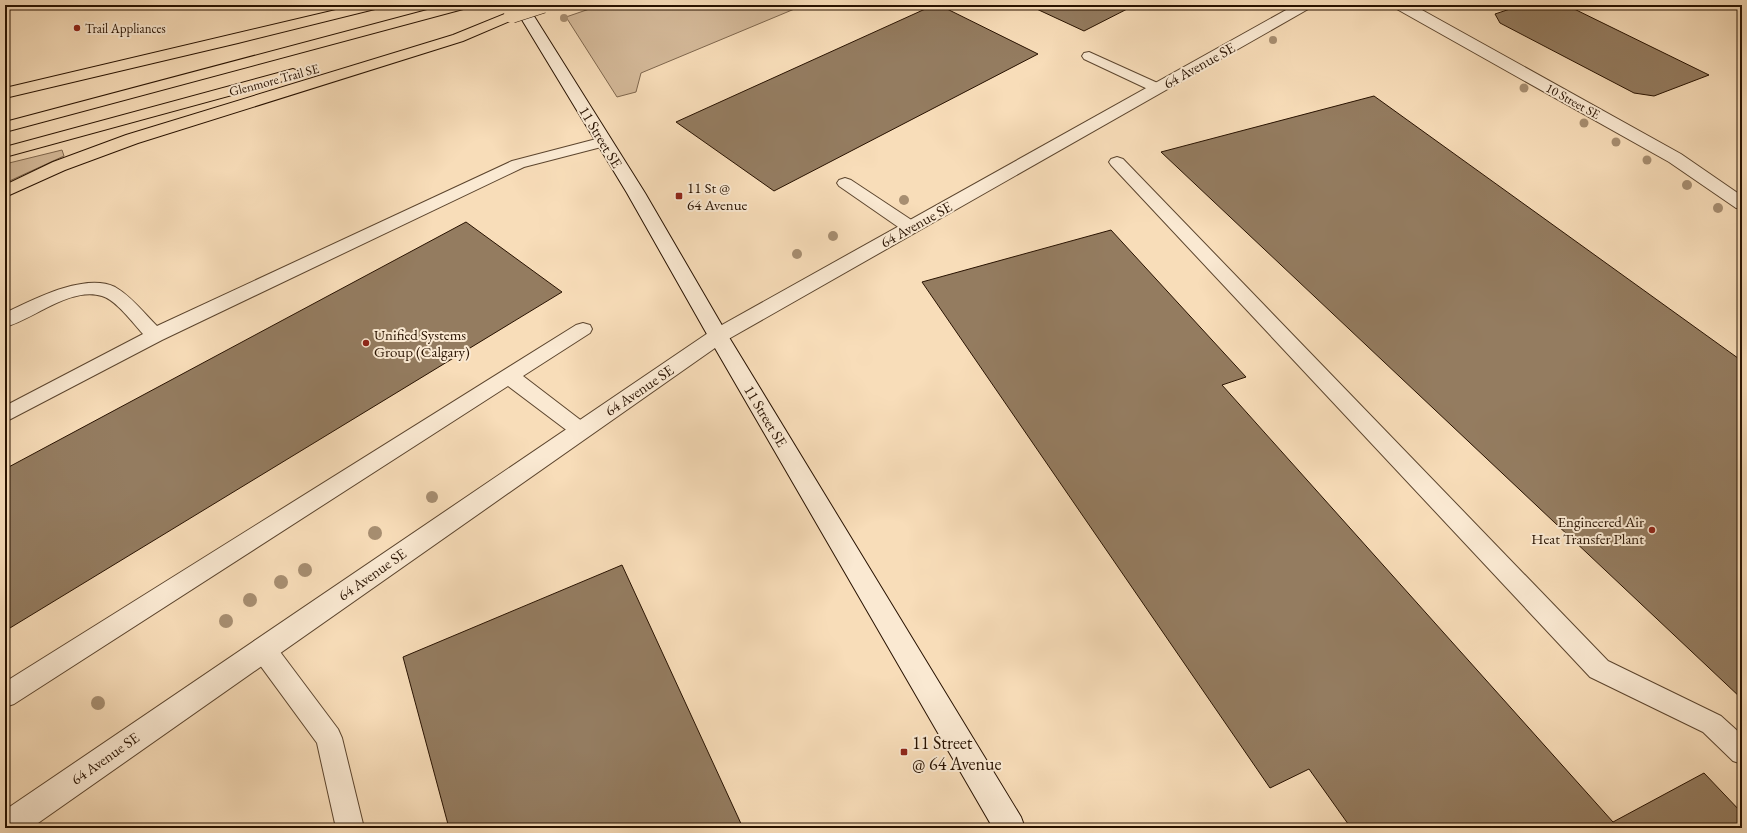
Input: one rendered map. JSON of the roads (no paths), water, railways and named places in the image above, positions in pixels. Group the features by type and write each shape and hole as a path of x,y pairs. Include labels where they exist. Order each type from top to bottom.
{"highway":[{"path":"5,93 238,39 374,5"},
{"name":"Glenmore Trail SE","path":"5,127 462,5"},
{"path":"5,192 59,166 132,139 455,34 516,10 543,5"},
{"name":"Glenmore Trail SE","path":"5,152 455,34"},
{"path":"5,86 238,39"}],"street":[{"name":"64 Avenue SE","path":"5,828 718,336 1305,5"},
{"name":"10 Street SE","path":"1400,5 1408,8 1675,158 1742,204"},
{"name":"11 Street SE","path":"516,10 604,142 1010,828"}],"lane":[{"path":"1089,56 1157,88"},
{"path":"5,416 155,335 518,164 604,142"},
{"path":"1117,162 1599,669 1712,724 1742,752"},
{"path":"845,183 910,227"},
{"path":"5,321 45,301 84,288 108,291 123,302 155,335"},
{"path":"5,696 583,329"},
{"path":"509,376 580,430"},
{"path":"263,649 329,738 350,828"}],"place":[{"name":"Trail Appliances","path":"77,28"},
{"name":"11 St @ 64 Avenue","path":"679,196"},
{"name":"Unified Systems Group (Calgary)","path":"366,343"},
{"name":"Engineered Air Heat Transfer Plant","path":"1652,530"},
{"name":"11 Street @ 64 Avenue","path":"904,752"}]}
